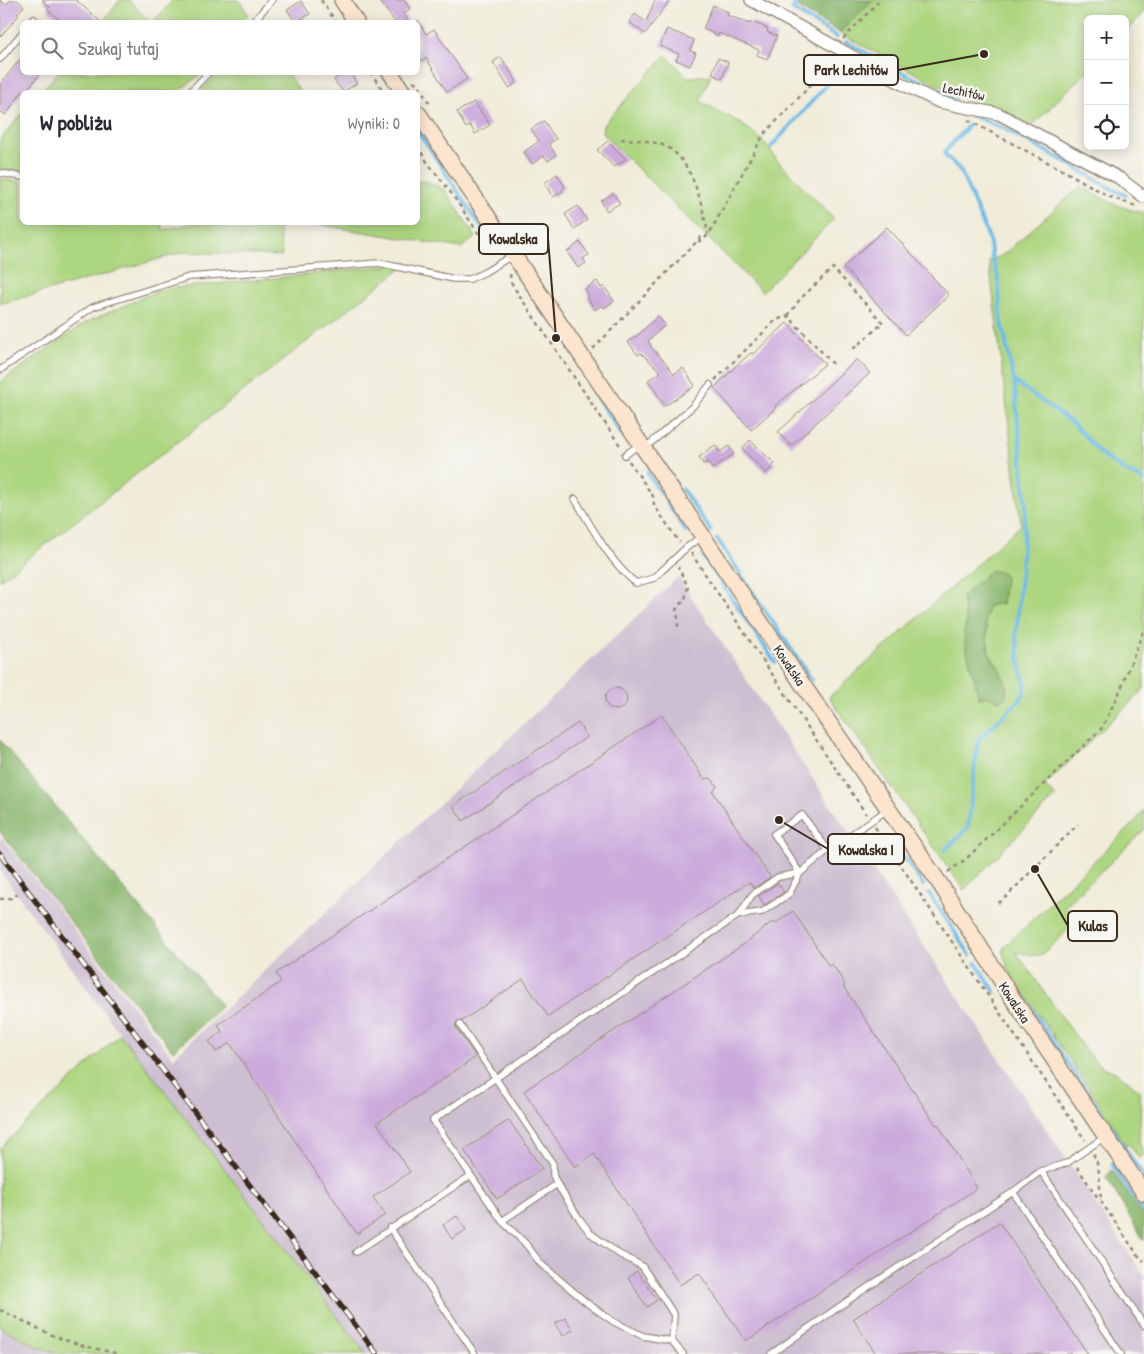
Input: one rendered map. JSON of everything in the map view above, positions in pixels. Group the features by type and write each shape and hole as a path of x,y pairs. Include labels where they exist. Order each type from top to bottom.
{"street":[{"path":"342,0 355,20"},
{"name":"Lechitów","path":"751,0 836,48 939,102 999,114 1119,178 1143,201"},
{"path":"393,75 405,86"},
{"name":"Kowalska","path":"420,116 507,259 582,358 936,879 1013,999 1144,1193"}],"lane":[{"path":"255,20 272,0"},
{"path":"0,59 20,35"},
{"path":"192,90 206,75"},
{"path":"0,173 20,177"},
{"path":"0,370 93,307 189,277 379,263 454,279 470,279 507,259"},
{"path":"625,455 642,446 693,406 710,385"},
{"path":"574,499 600,541 629,578 636,583 654,578 703,536"},
{"path":"739,915 762,912 789,894 800,873 828,850 888,809"},
{"path":"800,873 774,834 802,815 828,850"},
{"path":"683,1354 672,1341 643,1336 614,1322 588,1303 542,1264 525,1243 502,1221 433,1120 739,915 752,895 771,881 778,877 800,873"},
{"path":"460,1024 553,1164 553,1175 557,1184 590,1233 619,1254 642,1266 674,1315 672,1341"},
{"path":"771,1354 862,1290 1013,1192 1040,1171 1067,1163 1106,1136"},
{"path":"1040,1171 1144,1325"},
{"path":"356,1252 470,1176"},
{"path":"502,1221 557,1184"},
{"path":"1013,1192 1122,1354"},
{"path":"390,1228 475,1354"}],"path":[{"path":"321,0 335,20"},
{"path":"698,242 708,235 764,134 810,86 844,36 880,0"},
{"path":"372,75 383,90"},
{"path":"405,86 417,83 433,109"},
{"path":"968,120 1110,197 1136,206 1143,201"},
{"path":"621,139 655,143 668,148 680,158 693,182 702,206 708,235"},
{"path":"420,149 424,158 454,197 480,236 507,259 511,282 517,292 653,496 654,505 677,539 682,543"},
{"path":"582,358 632,310 698,242 703,234"},
{"path":"710,385 776,320 788,316 800,299 833,268 883,323 853,350"},
{"path":"788,316 835,366"},
{"path":"691,554 862,809"},
{"path":"674,560 688,587 685,599 676,610 678,627"},
{"path":"936,879 966,859 1102,728 1120,690 1144,628"},
{"path":"998,902 1004,899 1078,824"},
{"path":"876,829 1083,1138"},
{"path":"0,899 12,898 18,894"},
{"path":"1093,1154 1098,1167 1101,1199"},
{"path":"1072,1159 1137,1254 1144,1261"},
{"path":"0,1310 56,1337 119,1354"}],"shaded area":[{"path":"678,577 1144,1276 1144,1354 364,1354 120,1034 0,871 0,836 173,1058"},
{"path":"0,1324 81,1354 0,1354"}],"green space":[{"path":"120,0 129,0 148,20 105,20"},
{"path":"173,0 239,0 248,14 244,20 155,20"},
{"path":"803,0 1144,0 1144,13 1129,28 1129,15 1084,15 1084,74 1032,126 992,105 974,104 850,39 797,7"},
{"path":"803,0 873,0 840,33 797,7"},
{"path":"666,55 688,77 711,75 700,101 732,118 762,140 776,159 834,219 762,292 602,133 603,125"},
{"path":"55,75 199,75 181,90 43,90"},
{"path":"216,75 288,75 299,90 202,90"},
{"path":"20,116 20,172 0,169 0,140"},
{"path":"0,179 20,182 20,225 162,225 162,230 186,225 224,225 279,229 282,256 184,252 0,304"},
{"path":"420,181 429,182 445,190 476,237 461,248 322,225 420,225"},
{"path":"1081,186 1111,202 1144,213 1144,689 1044,786 1056,796 964,890 829,697 1021,525 989,261 1003,255","holes":["991,570 1003,592 1002,604 989,605 985,619 989,653 998,666 992,697 980,698 964,632 966,623 963,596"]},
{"path":"408,263 0,580 0,382 87,322 163,289"},
{"path":"991,570 1003,573 1005,578 1002,604 989,605 985,619 989,653 998,666 1007,686 1006,696 1002,700 997,701 989,696 979,698 965,643 964,632 966,623 962,596"},
{"path":"0,740 222,1006 173,1051 0,832"},
{"path":"1144,810 1144,830 1064,907 1076,914 1067,931 1040,956 1016,952 1086,1051 1099,1065 1115,1072 1139,1091 1141,1102 1139,1142 1144,1154 1139,1158 1129,1144 1126,1146 1083,1079 1012,976 1004,958 1003,948 1135,822"},
{"path":"120,1034 366,1354 59,1354 39,1347 0,1327 0,1148"},
{"path":"1112,1170 1144,1217 1144,1241 1106,1177"}],"building":[{"path":"0,0 6,5 10,0 17,0 24,6 17,14 19,15 0,37"},
{"path":"42,0 76,0 99,20 60,20 47,9 50,7"},
{"path":"387,0 404,0 410,9 403,14 408,20 394,20 381,3"},
{"path":"655,0 670,0 645,34 629,22 635,14 646,22"},
{"path":"301,1 310,14 300,20 294,20 287,10"},
{"path":"713,5 728,12 727,15 750,24 751,22 760,25 768,29 767,32 777,36 767,59 757,55 759,50 719,33 718,36 703,29"},
{"path":"420,24 426,34 434,29 467,79 447,92 426,58 422,61 420,58"},
{"path":"667,29 694,40 690,51 696,53 690,66 676,60 679,54 660,46"},
{"path":"501,57 517,82 509,88 493,62"},
{"path":"718,58 728,62 722,79 712,74"},
{"path":"20,59 20,75 39,75 28,89 20,90 20,95 6,115 0,111 0,84"},
{"path":"340,75 351,75 357,83 346,90 342,90 334,80"},
{"path":"474,102 490,125 475,134 470,125 466,128 457,112"},
{"path":"544,121 556,139 549,144 556,155 548,161 544,156 532,164 524,152 539,141 531,129"},
{"path":"608,141 626,159 614,167 597,150"},
{"path":"557,174 565,187 562,189 563,191 553,197 544,183"},
{"path":"613,193 620,203 607,211 601,201"},
{"path":"578,206 587,220 574,229 565,214"},
{"path":"887,227 949,295 906,335 843,267"},
{"path":"580,242 589,255 583,258 586,263 578,268 567,252"},
{"path":"597,281 601,288 604,286 614,301 604,308 602,305 595,310 587,297 589,296 585,289"},
{"path":"658,316 665,325 648,341 650,346 674,374 683,368 695,386 665,406 648,380 661,372 641,353 638,355 628,342"},
{"path":"787,323 825,364 775,406 776,408 751,430 714,388 737,365 751,353 753,354"},
{"path":"857,359 870,373 791,446 778,432"},
{"path":"750,440 775,464 766,473 742,449"},
{"path":"715,445 720,452 729,446 734,454 712,469 708,462 703,464 699,457"},
{"path":"616,688 626,695 627,699 620,709 616,710 606,703 605,699 612,689"},
{"path":"662,715 704,779 711,778 717,786 713,792 770,877 754,888 749,882 548,1016 523,979 462,1021 457,1021 456,1028 476,1057 377,1123 410,1172 373,1197 385,1215 357,1234 230,1043 216,1052 209,1041 222,1032 218,1025 281,982 276,973"},
{"path":"578,723 587,737 463,821 453,806"},
{"path":"778,883 784,892 764,905 759,896"},
{"path":"793,911 829,966 832,964 845,984 843,986 936,1125 938,1124 977,1188 746,1341 699,1273 680,1285 594,1154 575,1167 524,1091 744,944 772,922 774,924"},
{"path":"509,1120 542,1169 497,1199 464,1150"},
{"path":"457,1216 466,1230 452,1239 443,1225"},
{"path":"999,1222 1088,1354 876,1354 853,1319"},
{"path":"637,1271 657,1300 647,1307 628,1278"},
{"path":"565,1318 573,1330 563,1336 555,1324"}],"waterway":[{"path":"798,0 792,9 837,37"},
{"path":"846,42 903,73 955,98"},
{"path":"771,147 849,60"},
{"path":"971,115 1003,128 1125,195"},
{"path":"945,850 968,828 979,739 1022,698 1025,685 1016,636 1026,504 1014,381 1001,319 998,277 992,258 989,238 960,170 945,155 945,151 968,126"},
{"path":"420,134 493,245"},
{"path":"1014,381 1072,423 1104,457 1125,471 1144,480"},
{"path":"594,393 621,434"},
{"path":"647,472 661,494"},
{"path":"682,489 711,531"},
{"path":"667,502 686,531"},
{"path":"717,539 812,680"},
{"path":"703,556 775,662"},
{"path":"892,839 923,885"},
{"path":"929,893 970,955"},
{"path":"976,963 995,992"},
{"path":"1023,997 1102,1114"},
{"path":"1107,1122 1144,1177"},
{"path":"1112,1164 1144,1212"}],"railway":[{"path":"0,854 377,1354"}],"place":[{"name":"Park Lechitów","path":"984,54"},
{"name":"Kowalska","path":"556,338"},
{"name":"Kowalska I","path":"779,820"},
{"name":"Kulas","path":"1035,869"}]}
